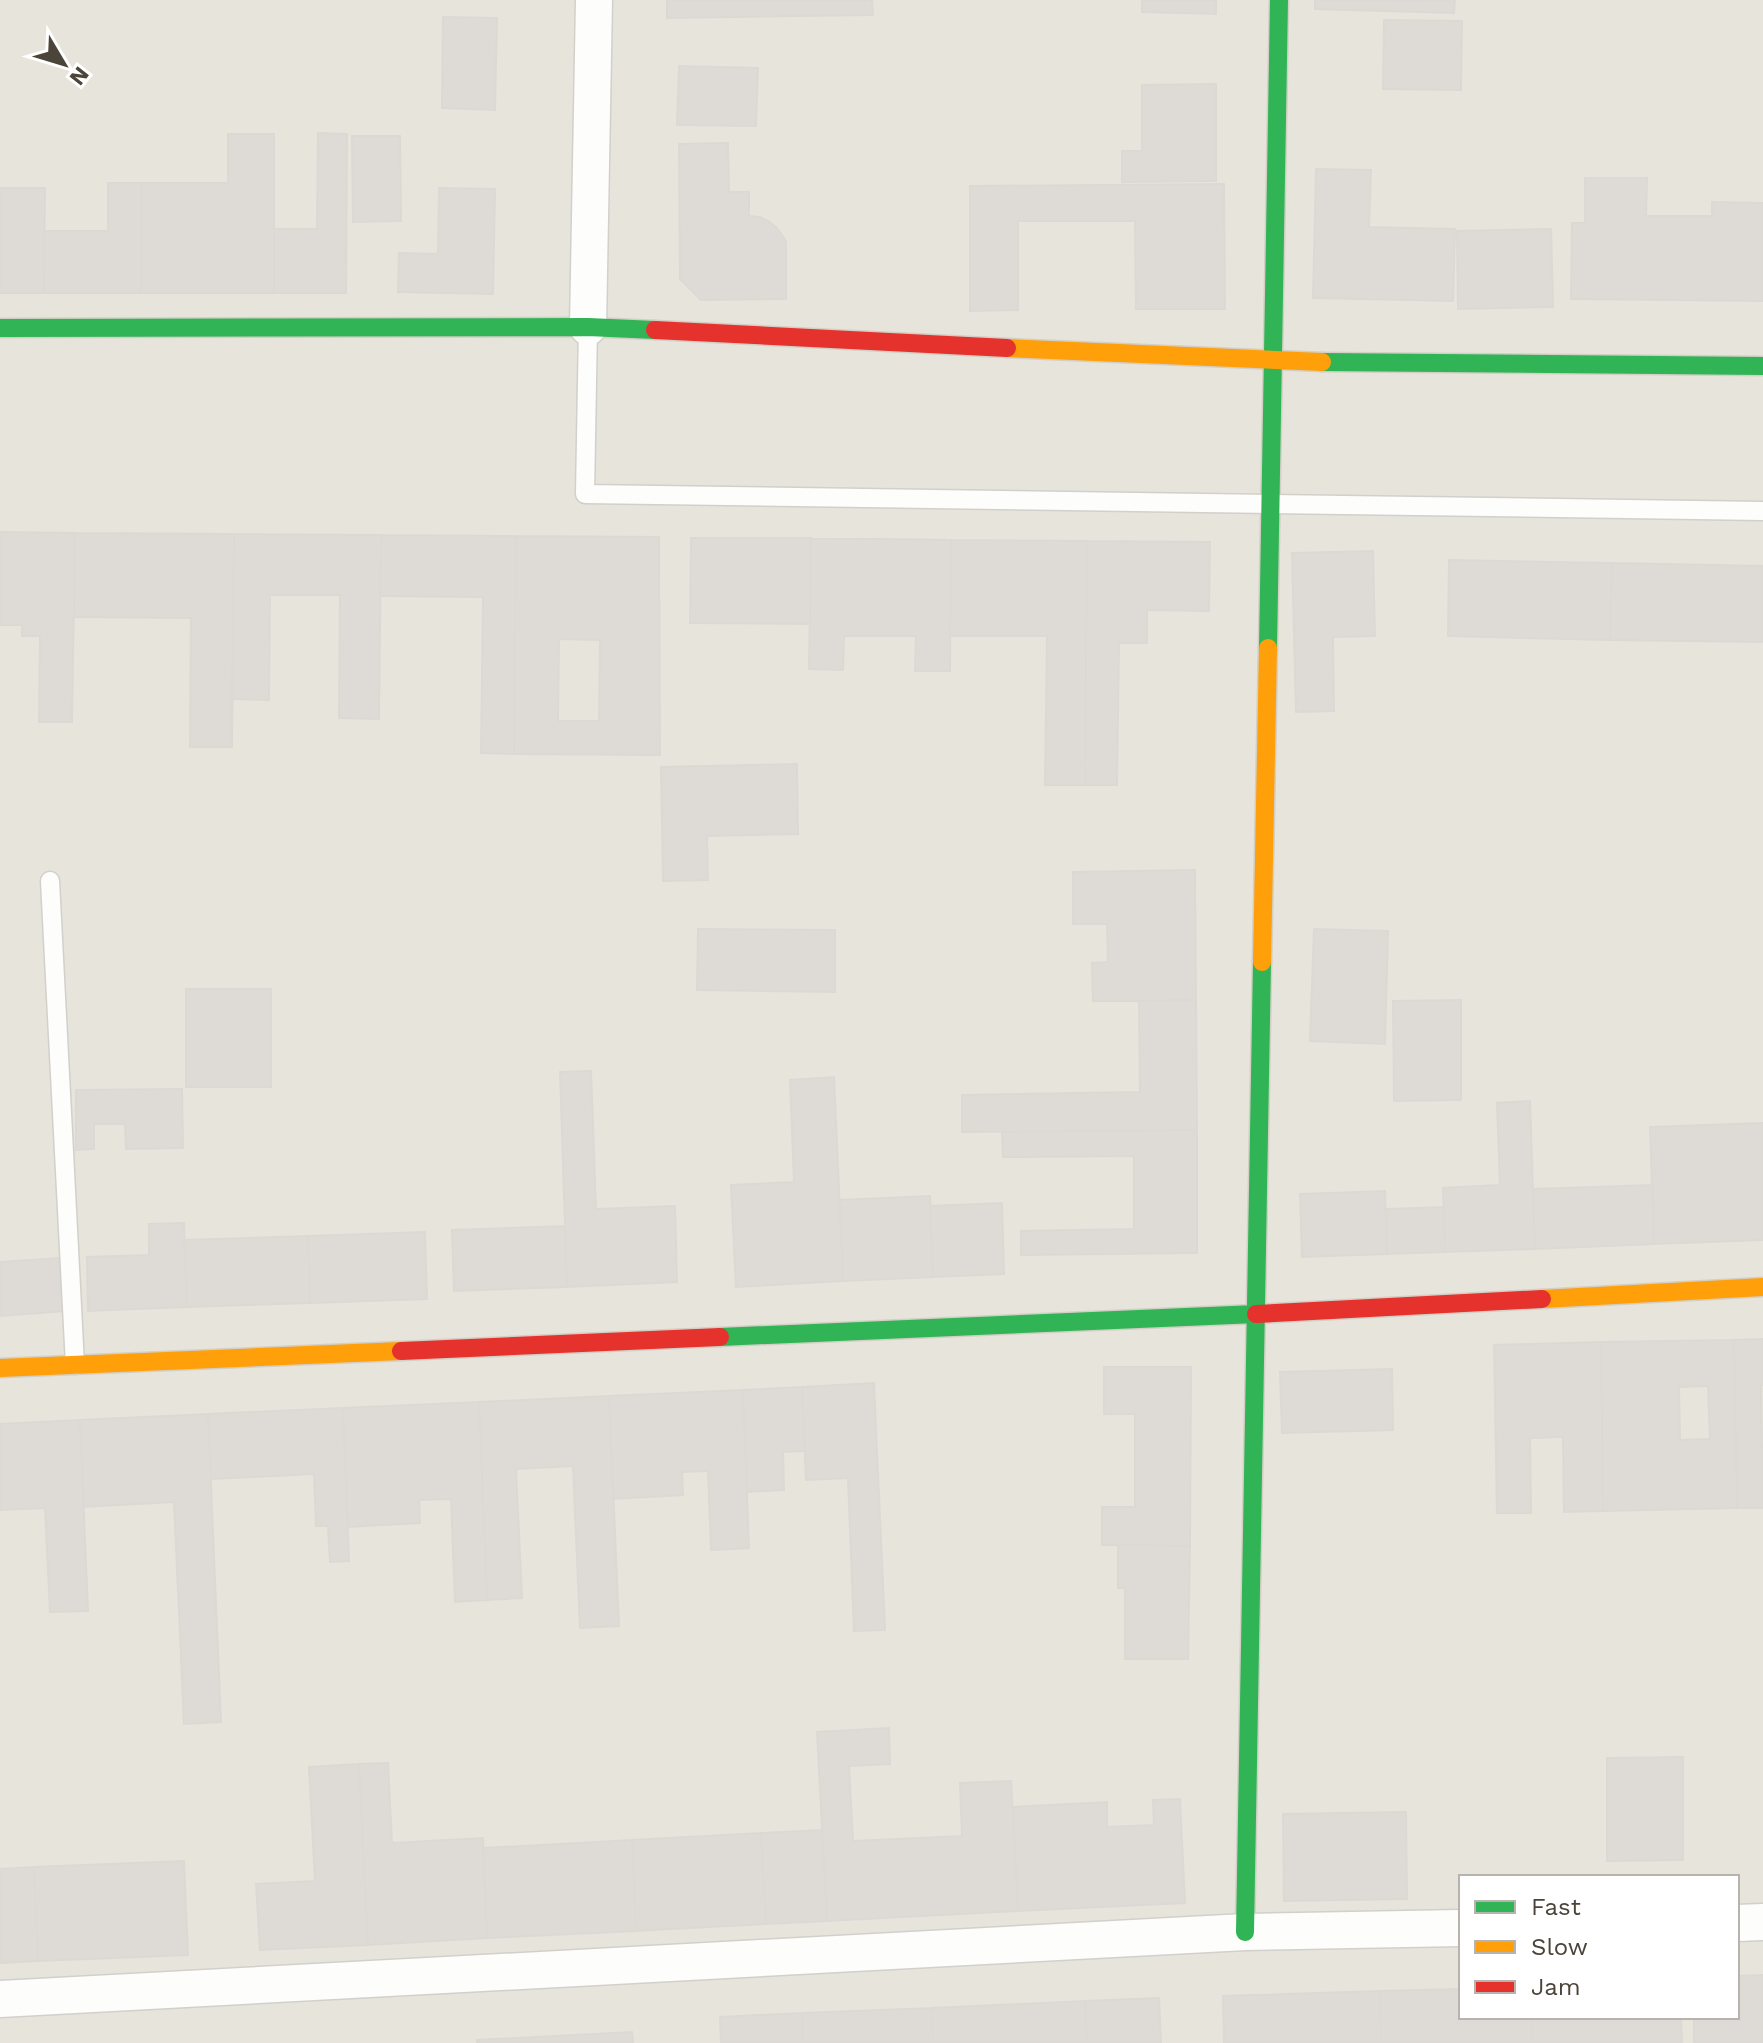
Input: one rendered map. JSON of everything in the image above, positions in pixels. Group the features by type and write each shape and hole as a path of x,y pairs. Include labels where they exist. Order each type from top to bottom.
{"street":[{"path":"588,327 594,0"},
{"path":"1245,1932 1270,362 1279,0"},
{"path":"0,328 588,327 1270,362 1763,366"},
{"path":"0,1368 1255,1314 1763,1287"},
{"path":"1739,1923 1763,1922"},
{"path":"0,1999 1245,1932 1459,1928"}],"lane":[{"path":"588,327 585,494 1763,511"},
{"path":"50,881 75,1365"}],"shaded area":[{"path":"0,0 1763,0 1763,2043 0,2043"}],"building":[{"path":"667,0 872,0 873,15 667,18"},
{"path":"1142,0 1216,0 1216,14 1142,12"},
{"path":"1315,0 1455,0 1454,13 1315,9"},
{"path":"443,17 497,18 495,110 442,108"},
{"path":"1384,20 1462,21 1461,90 1383,89"},
{"path":"679,66 758,68 756,126 677,125"},
{"path":"1216,84 1216,181 1122,182 1122,151 1142,151 1142,85"},
{"path":"318,133 347,134 346,293 274,293 274,229 317,229"},
{"path":"228,134 274,134 274,293 141,293 141,183 228,183"},
{"path":"352,136 400,136 401,221 353,222"},
{"path":"728,143 729,192 749,192 749,216 768,221 786,241 786,299 701,300 680,279 679,144"},
{"path":"1316,169 1371,170 1369,227 1455,229 1453,301 1313,298"},
{"path":"1585,178 1647,178 1646,216 1712,216 1712,202 1763,203 1763,301 1571,299 1572,223 1585,223"},
{"path":"108,183 141,183 141,293 44,293 44,231 108,231"},
{"path":"1224,184 1225,309 1136,309 1135,221 1018,221 1018,310 970,311 970,186"},
{"path":"0,188 45,188 44,293 0,293"},
{"path":"439,188 495,189 493,294 398,292 399,253 438,254"},
{"path":"1551,229 1553,307 1458,309 1457,231"},
{"path":"0,532 75,533 72,722 39,722 40,636 22,636 22,625 0,625"},
{"path":"75,533 234,534 232,747 190,747 191,618 74,617"},
{"path":"234,534 381,535 379,719 339,718 340,595 270,595 269,700 232,699"},
{"path":"381,535 516,536 514,754 481,753 483,597 380,596"},
{"path":"516,536 659,537 660,755 514,754","holes":["559,639 600,640 599,721 558,721"]},
{"path":"691,538 811,538 810,624 690,623"},
{"path":"811,538 951,540 950,671 915,671 916,636 844,636 843,670 809,669"},
{"path":"951,540 1087,541 1085,785 1045,785 1047,636 950,636"},
{"path":"1087,541 1210,542 1209,611 1147,610 1147,643 1119,643 1117,785 1085,785"},
{"path":"1373,551 1375,636 1333,637 1334,711 1296,712 1292,553"},
{"path":"1449,560 1612,563 1610,640 1448,636"},
{"path":"1612,563 1763,566 1763,642 1610,640"},
{"path":"797,764 798,834 707,836 708,880 663,881 661,767"},
{"path":"1195,870 1196,1000 1093,1001 1092,963 1108,962 1107,924 1073,924 1073,872"},
{"path":"698,929 835,930 835,992 697,990"},
{"path":"1314,929 1388,931 1385,1044 1310,1041"},
{"path":"186,989 271,989 271,1087 186,1087"},
{"path":"1196,1000 1197,1130 962,1132 962,1095 1140,1092 1139,1001"},
{"path":"1461,1000 1461,1100 1394,1101 1393,1001"},
{"path":"591,1071 596,1209 675,1206 677,1282 567,1287 560,1072"},
{"path":"834,1077 843,1281 736,1287 731,1185 794,1182 790,1080"},
{"path":"182,1089 183,1148 126,1149 125,1124 94,1124 94,1149 76,1150 76,1090"},
{"path":"1530,1101 1535,1249 1445,1252 1443,1188 1500,1185 1497,1103"},
{"path":"1763,1123 1763,1240 1654,1244 1650,1127"},
{"path":"1197,1130 1197,1253 1021,1255 1021,1231 1134,1229 1134,1156 1003,1157 1002,1132"},
{"path":"1653,1185 1654,1244 1535,1249 1533,1189"},
{"path":"1385,1191 1387,1254 1302,1257 1300,1194"},
{"path":"930,1196 933,1277 843,1281 840,1200"},
{"path":"1002,1203 1004,1274 933,1277 930,1206"},
{"path":"1444,1207 1445,1252 1387,1254 1386,1209"},
{"path":"184,1223 187,1307 88,1311 87,1257 149,1255 149,1224"},
{"path":"565,1226 567,1287 454,1291 452,1230"},
{"path":"425,1232 427,1299 310,1303 308,1236"},
{"path":"308,1236 310,1303 187,1307 184,1240"},
{"path":"61,1258 65,1311 0,1316 0,1262"},
{"path":"1763,1339 1763,1508 1737,1508 1734,1340"},
{"path":"1734,1340 1737,1508 1603,1511 1601,1342","holes":["1708,1386 1710,1439 1680,1440 1679,1387"]},
{"path":"1601,1342 1603,1511 1564,1512 1563,1437 1530,1438 1531,1513 1497,1513 1494,1345"},
{"path":"1104,1367 1191,1367 1190,1546 1102,1545 1102,1507 1135,1507 1135,1414 1104,1414"},
{"path":"1392,1369 1393,1430 1282,1433 1280,1372"},
{"path":"874,1383 885,1630 854,1631 848,1478 806,1480 802,1387"},
{"path":"802,1387 805,1451 783,1452 784,1490 747,1492 743,1390"},
{"path":"743,1390 749,1548 711,1550 708,1471 682,1472 683,1495 613,1499 609,1396"},
{"path":"609,1396 619,1626 580,1628 573,1466 516,1469 522,1598 487,1600 479,1402"},
{"path":"479,1402 487,1600 455,1602 451,1499 419,1500 420,1523 348,1527 343,1408"},
{"path":"343,1408 349,1561 330,1562 328,1526 316,1526 314,1474 211,1479 208,1414"},
{"path":"208,1414 221,1722 184,1724 174,1502 84,1507 80,1420"},
{"path":"80,1420 88,1611 50,1612 45,1508 0,1510 0,1424"},
{"path":"1118,1545 1190,1546 1188,1659 1125,1659 1125,1588 1118,1588"},
{"path":"889,1728 890,1764 849,1766 853,1841 962,1836 960,1783 1011,1781 1018,1911 827,1921 817,1732"},
{"path":"1683,1757 1683,1860 1607,1861 1607,1758"},
{"path":"388,1763 392,1843 483,1838 487,1938 368,1945 359,1764"},
{"path":"359,1764 368,1945 260,1950 256,1884 315,1881 309,1767"},
{"path":"1180,1799 1185,1903 1018,1911 1013,1807 1107,1802 1107,1827 1154,1825 1153,1800"},
{"path":"1406,1812 1407,1899 1284,1901 1283,1814"},
{"path":"822,1830 827,1921 766,1924 761,1833"},
{"path":"761,1833 766,1924 636,1931 632,1840"},
{"path":"632,1840 636,1931 487,1938 483,1848"},
{"path":"184,1861 188,1955 38,1961 34,1867"},
{"path":"34,1867 38,1961 0,1963 0,1869"},
{"path":"1763,1975 1763,2043 1694,2043 1694,2019 1739,2019 1739,1976"},
{"path":"1459,1989 1459,2019 1531,2019 1532,2043 1381,2043 1380,1991"},
{"path":"1380,1991 1381,2043 1224,2043 1223,1996"},
{"path":"1159,1998 1161,2043 1087,2043 1085,2001"},
{"path":"1085,2001 1087,2043 933,2043 932,2008"},
{"path":"932,2008 933,2043 803,2043 802,2013"},
{"path":"802,2013 803,2043 721,2043 720,2017"},
{"path":"1531,2019 1681,2019 1682,2043 1532,2043"},
{"path":"632,2032 633,2043 477,2043 477,2040"}],"traffic: fast":[{"path":"1268,648 1279,0"},
{"path":"0,328 588,327 655,330"},
{"path":"1322,362 1763,366"},
{"path":"1245,1932 1262,962"},
{"path":"720,1337 1256,1314"}],"traffic: slow":[{"path":"1007,348 1322,362"},
{"path":"1262,962 1268,648"},
{"path":"1542,1299 1763,1287"},
{"path":"0,1368 401,1351"}],"traffic: jam":[{"path":"655,330 1007,348"},
{"path":"1256,1314 1542,1299"},
{"path":"401,1351 720,1337"}]}
